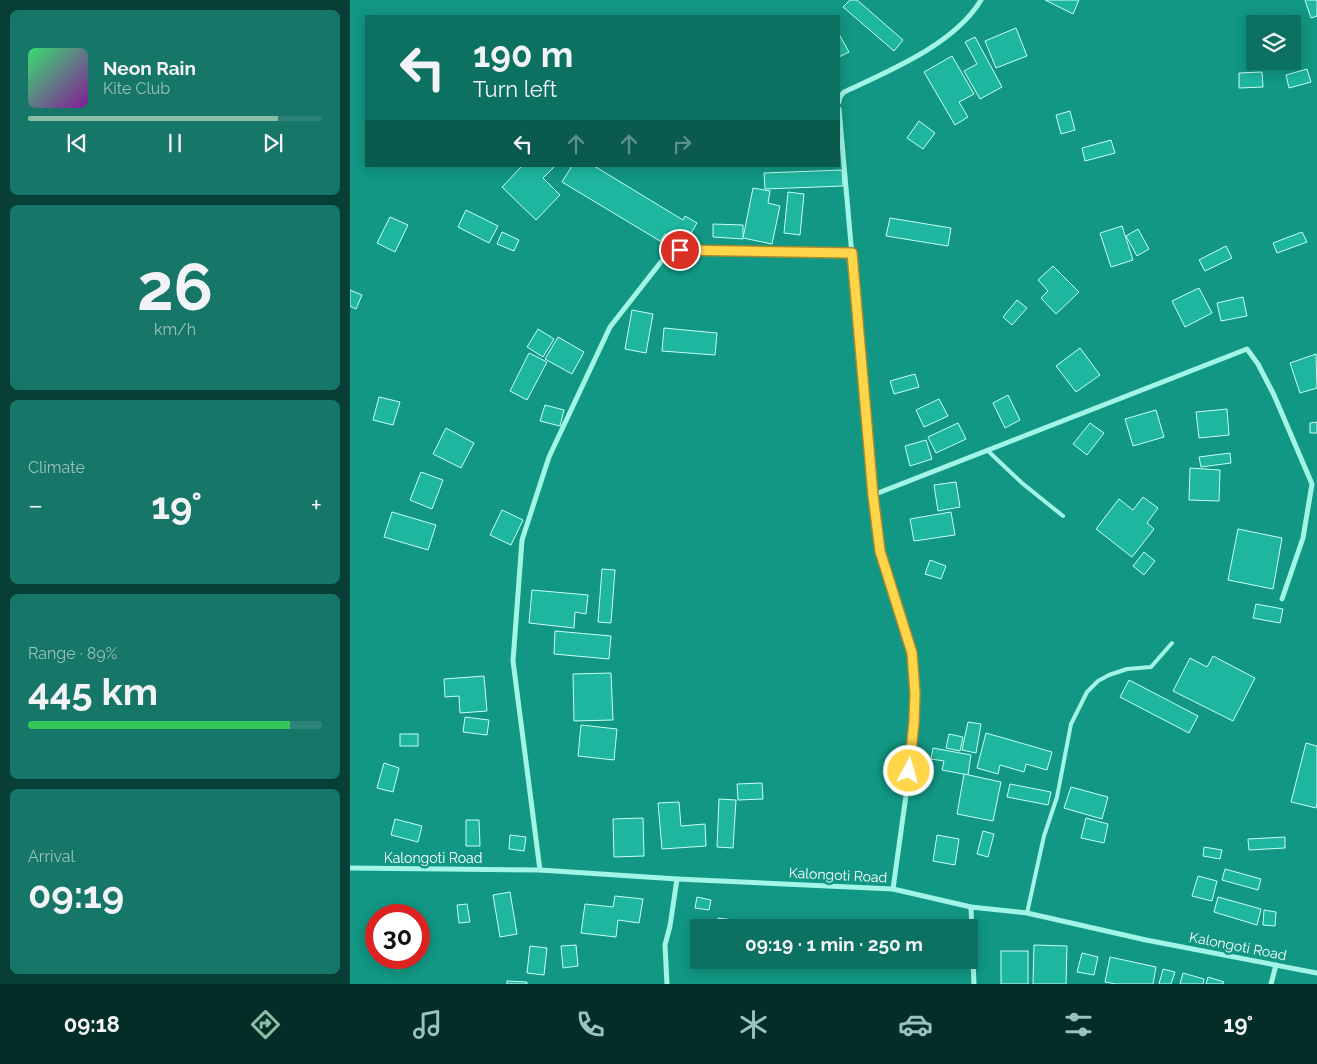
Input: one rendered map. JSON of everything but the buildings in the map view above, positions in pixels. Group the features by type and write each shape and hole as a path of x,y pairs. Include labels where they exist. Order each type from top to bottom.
{"street":[{"path":"840,97 844,92 920,54 961,26 981,0"},
{"path":"840,120 873,495 880,551 911,648 915,693 914,722 894,889"},
{"path":"540,870 513,661 522,540 548,457 610,327 668,254 674,251 852,253"},
{"path":"873,495 1247,349 1258,364 1274,394 1312,484 1303,538 1282,599"},
{"name":"Kalongoti Road","path":"350,868 540,870 894,889 971,907 1026,913 1146,940 1317,973"},
{"path":"667,984 665,945 670,926 677,878"},
{"path":"971,907 974,984"},
{"path":"1270,984 1276,965"}],"lane":[{"path":"987,450 1022,483 1063,516"},
{"path":"1026,913 1044,836 1057,797 1072,724 1087,692 1098,681 1109,675 1127,669 1151,667 1172,644"}],"route":[{"path":"680,250 852,253 873,495 880,551 912,653 915,693 909,771"}]}
